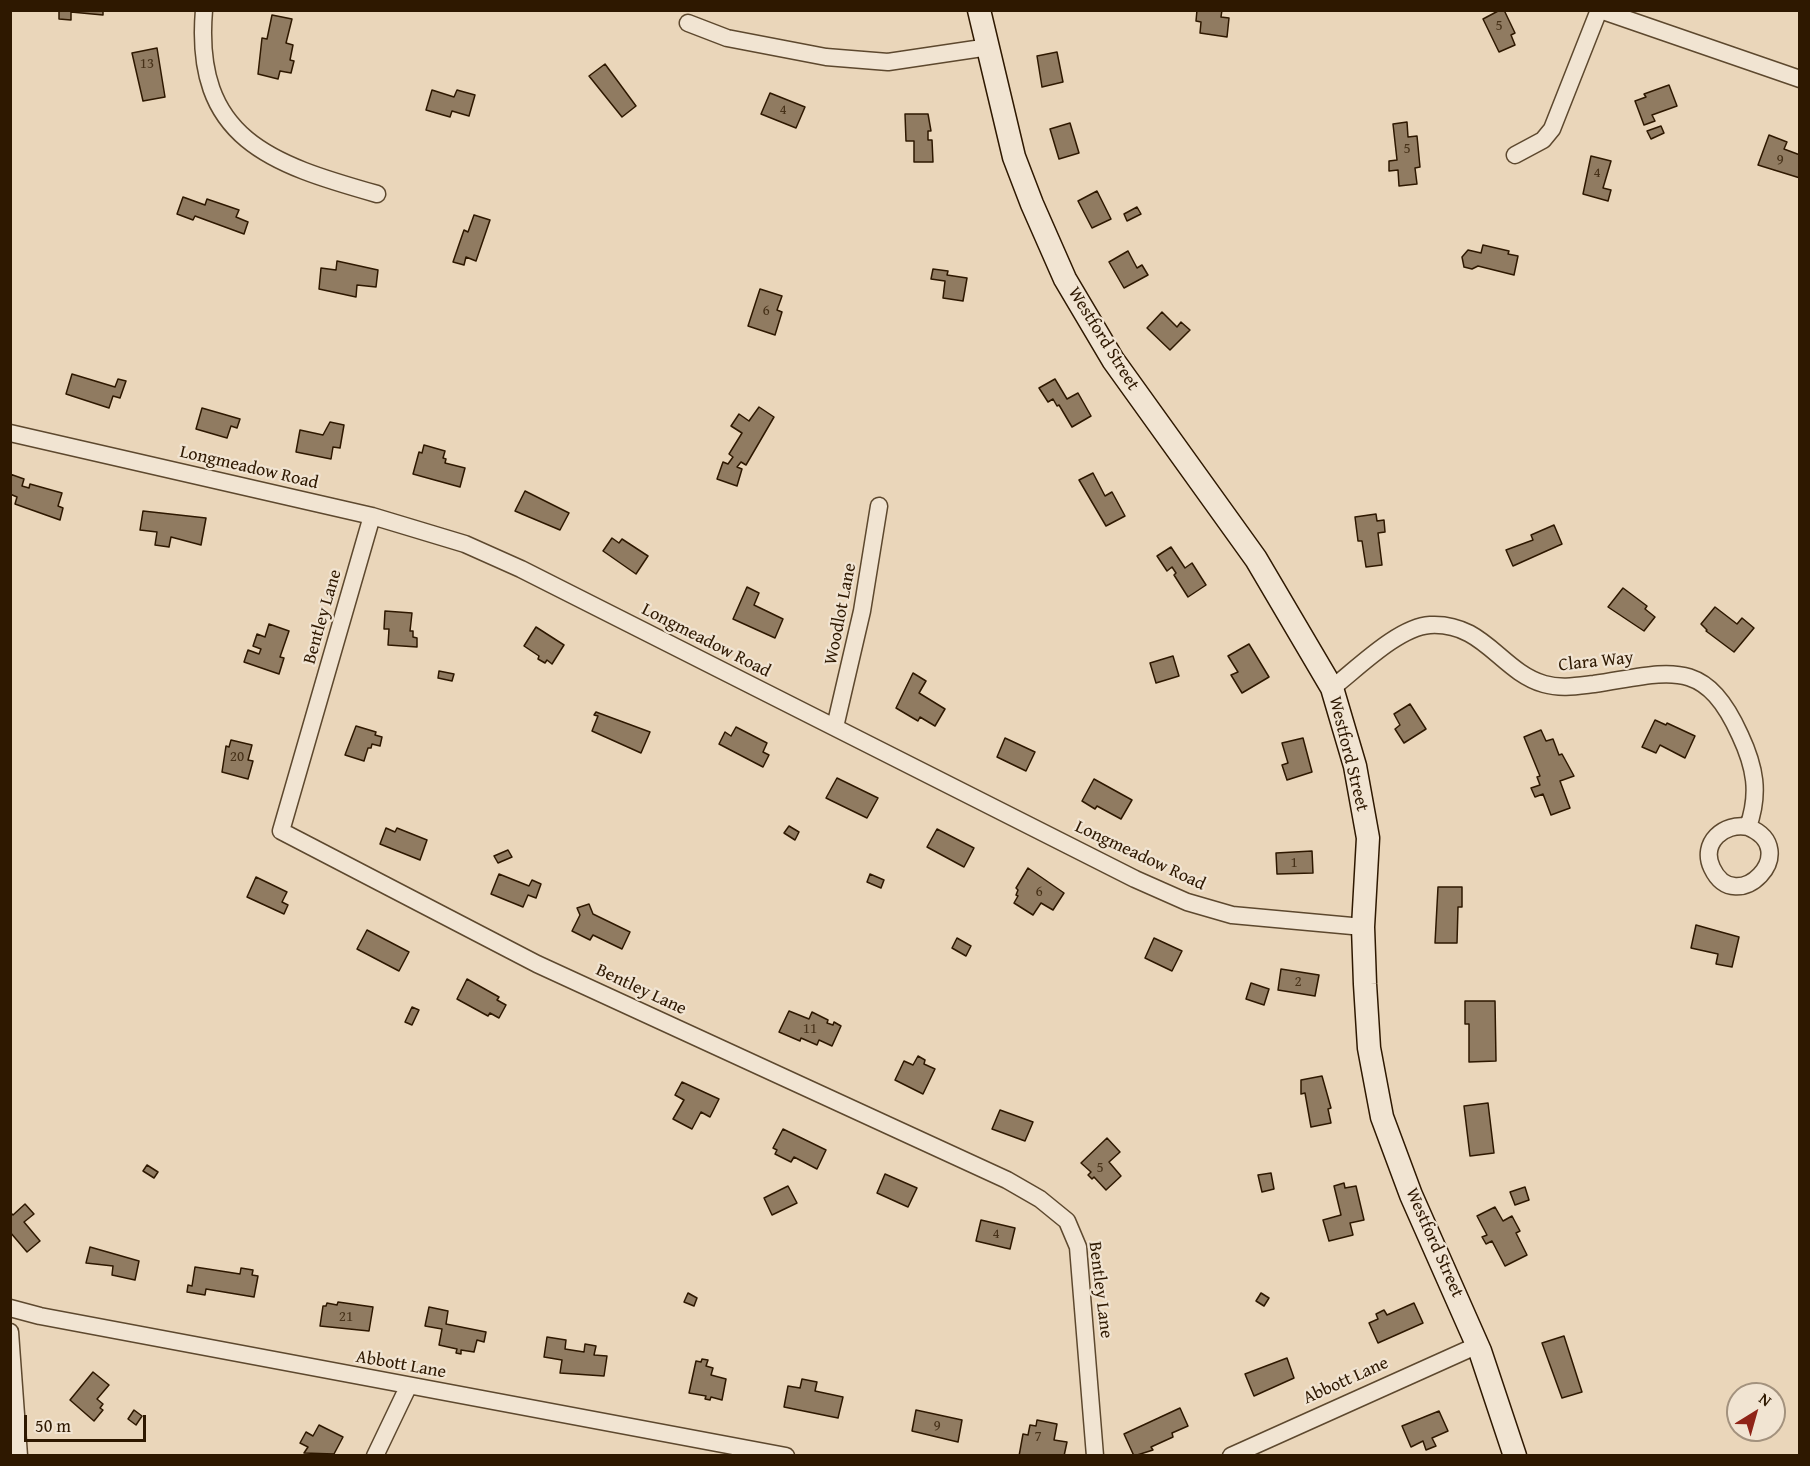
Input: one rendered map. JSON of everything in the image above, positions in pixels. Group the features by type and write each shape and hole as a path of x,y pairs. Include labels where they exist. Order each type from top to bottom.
{"main road":[{"name":"Westford Street","path":"979,10 1014,157 1065,279 1113,360 1256,559 1332,688 1355,766 1368,838 1364,927 1369,1048 1382,1117 1411,1195 1478,1345 1515,1455"}],"street":[{"path":"204,10 204,69 219,109 242,135 271,157 331,181 377,194"},
{"path":"1515,155 1543,140 1552,129 1600,10 1800,80"},
{"path":"688,23 727,38 836,58 888,62 989,46"},
{"name":"Longmeadow Road","path":"10,433 372,516 465,544 521,569 1135,879 1187,902 1232,915 1364,927"},
{"name":"Woodlot Lane","path":"835,728 844,699 862,611 879,506"},
{"name":"Bentley Lane","path":"372,516 281,831 537,964 1007,1180 1040,1199 1067,1221 1078,1247 1095,1455"},
{"name":"Clara Way","path":"1332,688 1398,636 1414,628 1429,625 1460,629 1475,636 1520,671 1542,683 1554,686 1579,686 1661,674 1692,677 1709,688 1724,704 1749,754 1756,791 1748,827"},
{"name":"Abbott Lane","path":"10,1308 40,1317 408,1387 786,1455"},
{"path":"10,1332 19,1455"},
{"name":"Abbott Lane","path":"1231,1455 1478,1345"},
{"path":"375,1455 408,1387"}],"building":[{"path":"59,10 103,10 103,15 71,12 71,20 59,19"},
{"path":"1197,10 1222,10 1221,17 1229,18 1227,37 1200,33 1201,22 1196,21"},
{"path":"1504,10 1515,33 1511,35 1515,45 1499,52 1483,19"},
{"path":"272,15 292,19 286,43 293,45 290,60 294,61 291,73 280,71 278,79 258,74 262,38 267,39"},
{"path":"157,48 165,97 143,101 132,53"},
{"path":"1057,52 1063,82 1042,87 1037,56"},
{"path":"605,64 636,106 622,117 589,76"},
{"path":"1669,85 1677,106 1652,115 1655,121 1644,125 1635,101 1646,97 1644,94"},
{"path":"432,90 454,97 457,90 475,95 469,116 452,111 450,117 426,110"},
{"path":"770,93 805,107 796,128 761,114"},
{"path":"905,114 928,114 931,131 928,131 928,140 932,140 933,162 914,162 914,141 906,141"},
{"path":"1407,122 1408,137 1417,136 1420,167 1415,168 1417,184 1399,186 1398,170 1389,171 1389,161 1397,160 1393,124"},
{"path":"1070,123 1079,153 1059,159 1050,129"},
{"path":"1661,126 1664,133 1651,139 1647,131"},
{"path":"1769,135 1787,142 1784,149 1800,155 1800,178 1758,165"},
{"path":"1591,156 1611,161 1603,188 1611,190 1608,201 1583,194"},
{"path":"1097,191 1111,219 1092,228 1078,201"},
{"path":"183,197 205,205 207,199 239,210 236,217 248,222 244,234 195,216 193,220 177,214"},
{"path":"1137,207 1141,214 1127,221 1124,214"},
{"path":"474,215 490,220 476,261 466,257 464,265 453,262 464,230 468,232"},
{"path":"1483,245 1509,251 1508,254 1518,256 1514,275 1478,266 1472,269 1464,267 1462,257 1468,250 1481,253"},
{"path":"1128,251 1137,268 1142,265 1148,275 1124,288 1109,262"},
{"path":"337,261 378,270 376,287 357,285 356,297 319,289 321,268 336,270"},
{"path":"933,269 948,271 947,275 967,278 963,301 943,298 945,281 931,279"},
{"path":"760,289 782,296 777,310 782,312 775,335 748,326"},
{"path":"1162,312 1177,327 1181,322 1190,330 1170,350 1147,328"},
{"path":"72,374 115,387 118,379 126,381 120,398 113,396 109,408 66,394"},
{"path":"1055,379 1067,399 1078,393 1091,416 1072,427 1059,405 1057,406 1053,399 1048,402 1039,388"},
{"path":"759,407 774,417 746,465 741,462 737,467 742,469 737,486 717,479 723,462 728,464 733,457 729,454 742,433 731,426 739,414 749,421"},
{"path":"202,408 240,419 237,428 231,426 227,438 196,429"},
{"path":"330,422 344,425 340,448 333,447 331,459 296,452 300,430 323,435"},
{"path":"424,445 445,451 443,458 446,459 445,463 465,468 460,487 413,474 419,452 422,453"},
{"path":"1093,473 1105,496 1112,492 1125,516 1106,526 1079,480"},
{"path":"10,474 24,479 22,486 29,488 30,484 62,493 58,506 63,508 60,520 15,504 17,497 10,494"},
{"path":"525,491 569,513 560,530 515,511"},
{"path":"143,511 206,518 201,545 171,537 169,547 155,545 157,532 140,530"},
{"path":"1376,514 1377,521 1384,520 1385,532 1378,533 1382,565 1366,567 1362,541 1358,541 1355,517"},
{"path":"1554,525 1562,544 1513,566 1506,550 1533,540 1531,535"},
{"path":"612,538 619,543 622,539 648,556 636,574 603,551"},
{"path":"1171,547 1185,568 1192,563 1206,585 1188,597 1174,575 1176,573 1172,567 1167,571 1157,556"},
{"path":"747,587 759,593 754,605 783,619 775,638 733,619"},
{"path":"1623,588 1647,606 1645,609 1655,617 1644,631 1608,607"},
{"path":"1715,607 1737,624 1742,618 1754,628 1734,652 1706,631 1701,624"},
{"path":"385,611 412,613 410,631 413,631 413,637 417,638 417,647 388,645 389,629 384,629"},
{"path":"269,624 289,631 280,657 284,658 279,674 244,662 248,650 259,654 261,649 253,646 257,634 265,637"},
{"path":"536,627 564,645 552,664 547,660 545,663 538,659 539,656 524,646"},
{"path":"1249,644 1269,677 1242,693 1231,675 1238,672 1228,656"},
{"path":"1173,656 1179,676 1156,683 1150,663"},
{"path":"439,671 454,674 452,681 438,678"},
{"path":"913,673 926,681 919,693 945,709 935,726 920,717 918,721 896,708"},
{"path":"1410,704 1426,729 1404,743 1395,729 1400,725 1394,714"},
{"path":"596,712 650,732 641,753 592,731 598,716 594,715"},
{"path":"1655,720 1695,736 1685,758 1660,745 1656,753 1642,747"},
{"path":"356,726 376,732 375,735 382,737 380,746 372,744 371,748 368,748 364,761 345,755"},
{"path":"736,727 767,743 763,752 769,755 763,767 719,744 725,732 731,736"},
{"path":"1541,730 1546,741 1553,739 1559,755 1562,754 1574,776 1560,781 1570,808 1551,815 1543,794 1535,797 1531,788 1540,785 1537,777 1540,776 1524,737"},
{"path":"1005,738 1035,752 1026,771 997,757"},
{"path":"1303,738 1312,772 1287,780 1282,765 1288,763 1282,743"},
{"path":"231,740 252,745 248,760 253,761 248,779 222,772 226,746 229,747"},
{"path":"837,778 878,798 867,818 826,798"},
{"path":"1094,779 1132,800 1121,819 1097,806 1095,809 1082,801"},
{"path":"789,826 799,832 795,840 784,833"},
{"path":"386,828 395,832 397,828 427,840 420,860 380,844"},
{"path":"937,829 974,848 964,867 927,847"},
{"path":"508,850 512,857 498,863 494,856"},
{"path":"1312,851 1313,873 1277,874 1276,853"},
{"path":"1028,868 1064,893 1053,910 1041,903 1033,915 1014,903 1018,896 1016,888"},
{"path":"499,874 529,886 532,880 541,884 536,898 528,895 523,907 491,894"},
{"path":"870,874 884,880 881,888 867,882"},
{"path":"256,877 287,892 282,902 288,905 284,914 247,897"},
{"path":"1438,887 1462,887 1462,907 1458,907 1457,943 1435,943"},
{"path":"589,904 593,914 630,932 622,949 593,935 590,940 572,931 580,915 577,908"},
{"path":"1696,925 1739,937 1732,967 1716,964 1718,954 1691,948"},
{"path":"367,930 409,952 399,971 357,949"},
{"path":"957,938 971,946 966,956 952,948"},
{"path":"1154,938 1182,951 1172,971 1145,958"},
{"path":"1281,969 1319,975 1315,996 1278,990"},
{"path":"467,979 499,997 497,1000 506,1005 499,1018 490,1013 488,1016 457,999"},
{"path":"1251,983 1269,989 1264,1005 1246,999"},
{"path":"1465,1001 1495,1001 1496,1061 1469,1062 1469,1024 1465,1024"},
{"path":"412,1007 419,1010 412,1025 405,1022"},
{"path":"789,1011 809,1019 812,1012 828,1020 827,1023 833,1025 834,1022 841,1026 832,1046 819,1040 817,1045 801,1038 800,1041 779,1032"},
{"path":"918,1056 925,1060 924,1064 935,1069 923,1094 895,1080 904,1061 913,1065"},
{"path":"1322,1076 1331,1108 1328,1109 1331,1123 1311,1127 1305,1093 1301,1094 1301,1080"},
{"path":"682,1082 719,1099 710,1117 701,1112 692,1129 673,1119 684,1100 675,1095"},
{"path":"1488,1103 1494,1153 1470,1156 1464,1106"},
{"path":"1000,1110 1033,1122 1025,1141 992,1129"},
{"path":"783,1129 826,1150 817,1169 794,1157 791,1162 775,1154 777,1150 773,1148"},
{"path":"1107,1138 1120,1152 1109,1162 1121,1176 1106,1190 1094,1177 1092,1179 1088,1175 1091,1172 1081,1163"},
{"path":"147,1165 158,1172 154,1178 143,1171"},
{"path":"1271,1173 1274,1189 1262,1192 1258,1175"},
{"path":"885,1174 917,1188 908,1207 877,1193"},
{"path":"1344,1183 1345,1188 1356,1186 1364,1220 1350,1223 1353,1235 1329,1241 1323,1220 1341,1215 1334,1186"},
{"path":"788,1186 797,1203 772,1215 764,1198"},
{"path":"1525,1187 1529,1200 1515,1205 1510,1192"},
{"path":"25,1204 34,1214 24,1222 40,1241 27,1252 10,1232 10,1212 13,1215"},
{"path":"1495,1207 1503,1221 1512,1216 1520,1231 1516,1233 1527,1255 1505,1266 1492,1241 1486,1244 1482,1237 1487,1235 1477,1216"},
{"path":"981,1220 1015,1228 1010,1249 976,1241"},
{"path":"90,1247 139,1261 135,1280 112,1275 113,1266 86,1263"},
{"path":"195,1267 240,1274 241,1268 253,1270 252,1275 258,1276 254,1297 206,1289 205,1295 187,1292 188,1285 192,1286"},
{"path":"688,1293 697,1298 694,1306 684,1302"},
{"path":"1261,1293 1269,1298 1264,1306 1256,1301"},
{"path":"338,1302 373,1307 369,1331 320,1326 323,1306 327,1303 337,1305"},
{"path":"1414,1303 1423,1323 1378,1343 1369,1323 1378,1319 1376,1314 1384,1310 1387,1315"},
{"path":"429,1307 448,1311 446,1324 486,1332 484,1342 477,1340 474,1352 461,1350 461,1354 456,1353 457,1349 439,1345 442,1329 425,1326"},
{"path":"1564,1336 1582,1392 1562,1398 1542,1343"},
{"path":"547,1337 566,1340 565,1349 584,1352 585,1344 596,1346 594,1355 607,1356 604,1376 560,1373 562,1360 544,1357"},
{"path":"1287,1358 1294,1378 1254,1396 1245,1374"},
{"path":"702,1359 708,1360 706,1366 713,1368 711,1375 726,1379 722,1400 711,1397 710,1400 705,1399 706,1396 689,1393 696,1361 701,1362"},
{"path":"93,1372 109,1385 97,1399 103,1404 100,1408 103,1410 94,1421 70,1400"},
{"path":"802,1379 817,1382 815,1391 843,1397 838,1418 784,1407 788,1386 800,1388"},
{"path":"1180,1408 1188,1426 1172,1433 1173,1437 1151,1447 1153,1450 1134,1456 1124,1434"},
{"path":"134,1410 142,1416 136,1425 128,1419"},
{"path":"916,1410 962,1420 958,1442 912,1431"},
{"path":"1439,1411 1448,1431 1432,1438 1436,1446 1426,1450 1423,1441 1411,1447 1402,1426"},
{"path":"1037,1420 1057,1424 1054,1440 1067,1442 1064,1456 1019,1456 1023,1434 1028,1435 1030,1425 1036,1426"},
{"path":"319,1425 343,1437 334,1454 304,1453 308,1447 300,1443 306,1432 313,1436"}]}
